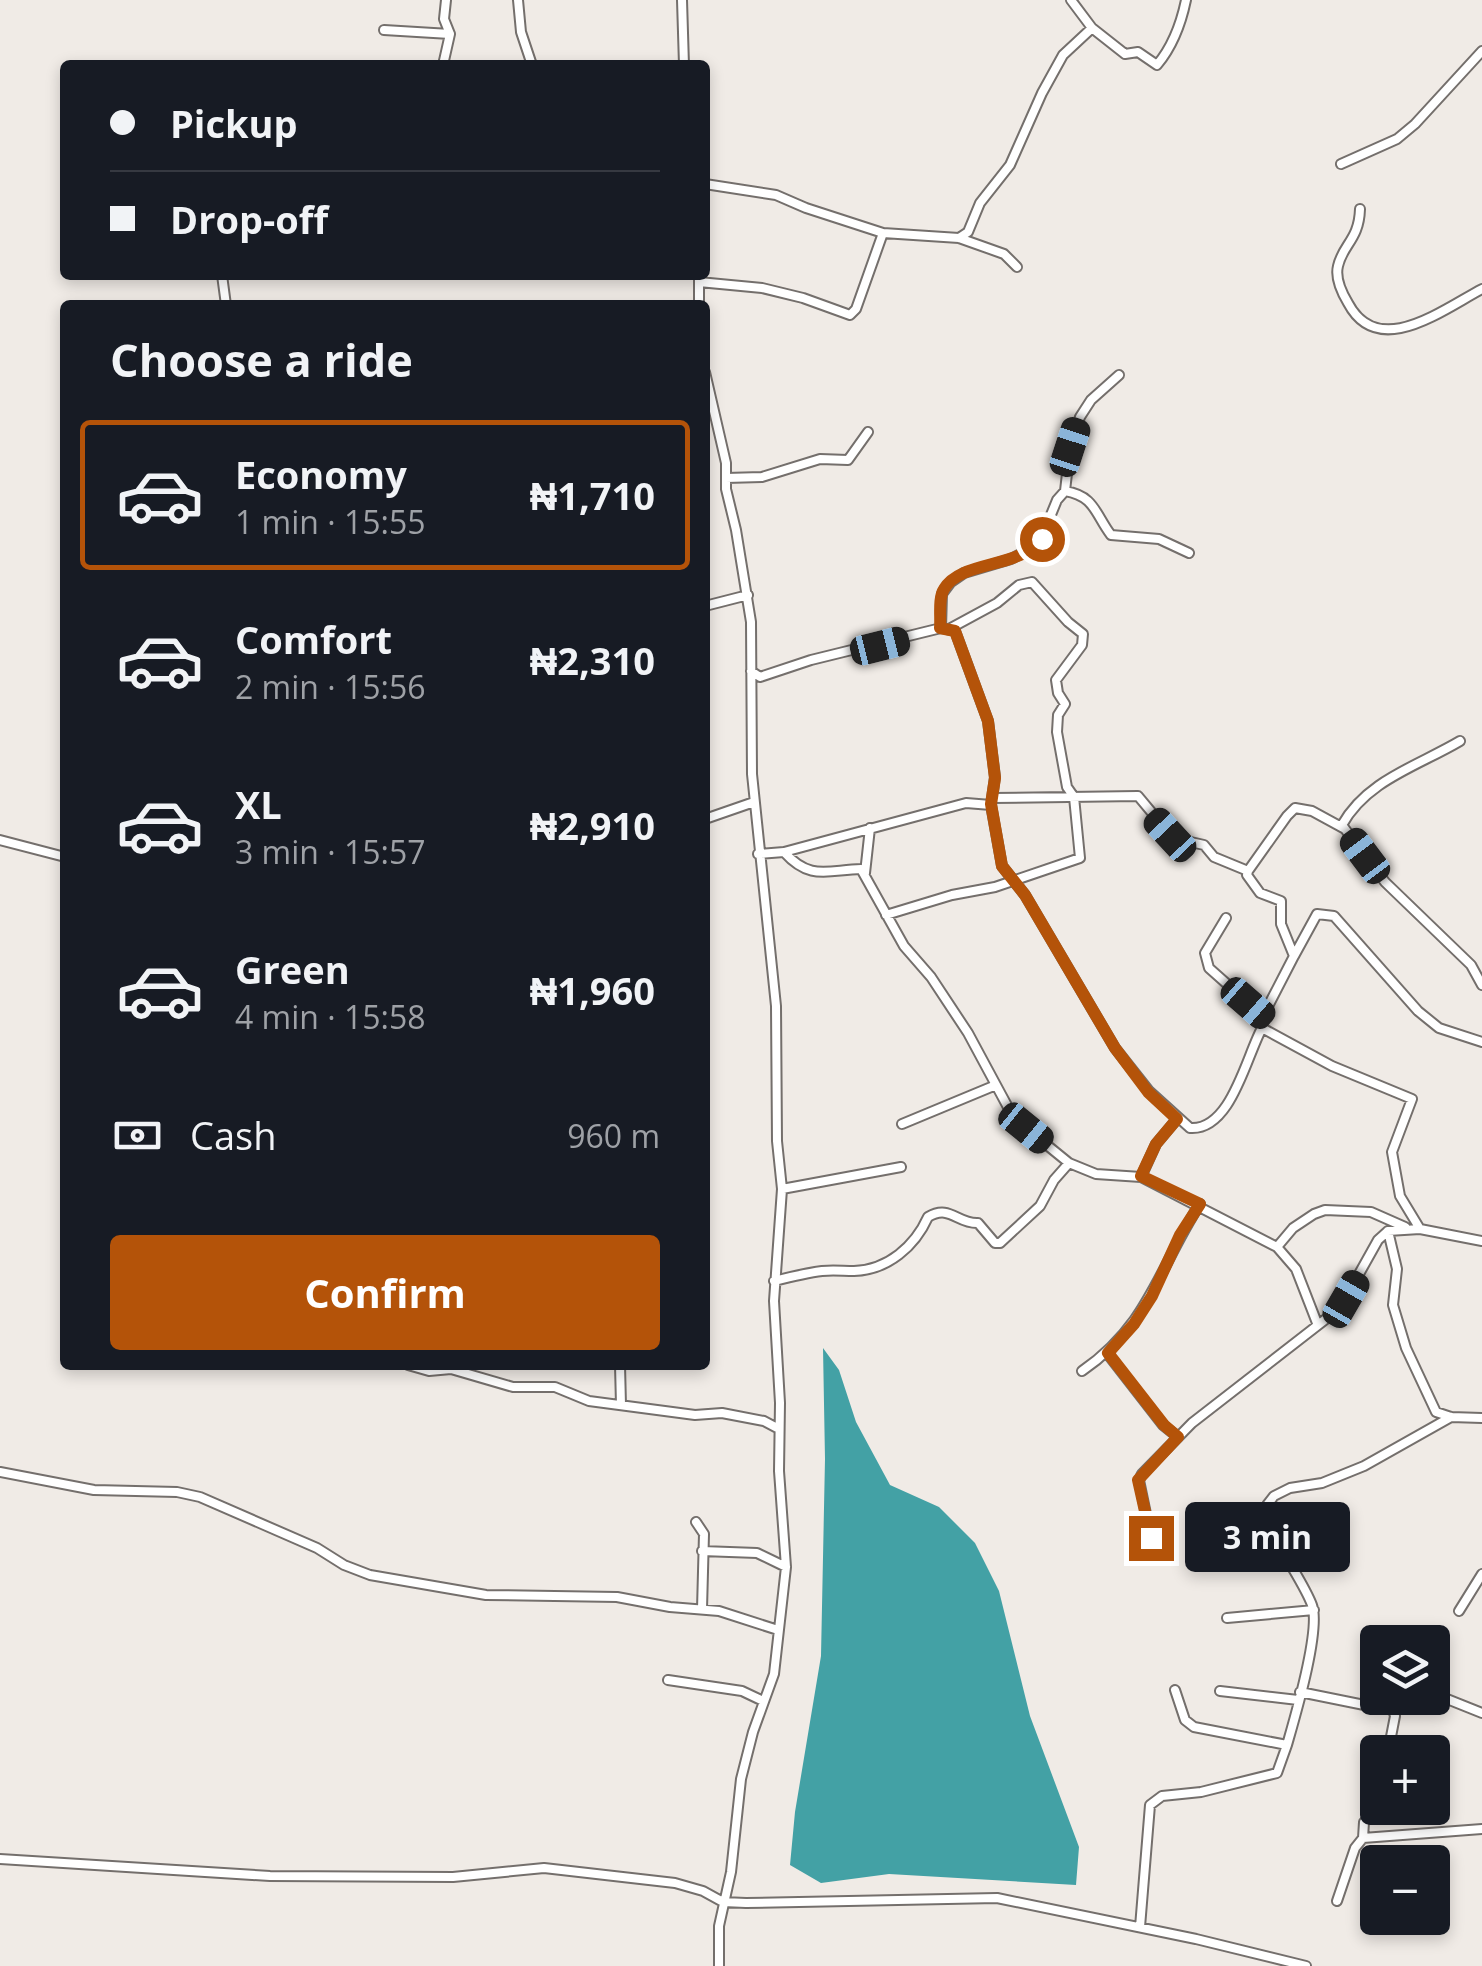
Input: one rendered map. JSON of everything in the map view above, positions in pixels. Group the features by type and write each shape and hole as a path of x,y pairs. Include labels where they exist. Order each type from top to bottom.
{"street":[{"path":"444,60 450,34 444,19 446,0"},
{"path":"518,0 521,32 530,60"},
{"path":"682,0 684,60"},
{"path":"1071,0 1092,28 1125,54 1138,52 1157,65 1182,21 1186,0"},
{"path":"959,238 968,232 980,203 1010,166 1034,108 1063,55 1092,28"},
{"path":"384,30 450,34"},
{"path":"1341,164 1397,139 1482,51"},
{"path":"710,185 776,195 883,233 959,238 1004,254 1017,266"},
{"path":"1360,209 1359,226 1338,266 1338,283 1356,318 1366,326 1387,332 1446,311 1482,289"},
{"path":"710,280 803,298 850,315 856,309 883,233"},
{"path":"945,628 944,588 964,574 1033,549 1042,539 1065,491 1070,447 1080,417 1091,400 1119,375"},
{"path":"710,392 748,596 754,802 776,1001 777,1140 782,1189 774,1281 786,1567 774,1674 741,1778 717,1947 719,1966"},
{"path":"710,428 718,424"},
{"path":"726,478 762,477 810,461 848,460 868,432"},
{"path":"1065,491 1088,500 1111,535 1159,539 1189,552"},
{"path":"751,671 760,677 811,660 945,628 997,602 1019,585 1032,582 1083,634 1082,644 1056,680 1058,694 1065,704 1056,723 1061,764 1066,787 1074,797 1080,858 996,888 886,915"},
{"path":"710,605 748,596"},
{"path":"945,628 955,631 962,644 988,721 995,778 991,802 1002,866 1115,1048 1148,1092 1177,1119 1197,1129 1221,1115 1262,1028 1263,1016 1317,914 1334,916 1418,1011 1439,1028 1482,1042"},
{"path":"1460,742 1370,790 1342,825 1384,882 1471,965 1482,984"},
{"path":"758,854 784,852 966,803 1138,796 1173,838 1204,845 1214,857 1248,872"},
{"path":"710,817 754,802"},
{"path":"1294,956 1282,924 1281,902 1260,893 1248,872 1286,816 1296,808 1312,811 1345,829"},
{"path":"865,873 870,828"},
{"path":"0,840 60,856"},
{"path":"784,852 802,869 860,869 865,873 904,946 968,1033 1010,1112 1070,1163 1096,1174 1141,1176 1277,1246 1296,1270 1316,1324"},
{"path":"1226,918 1205,952 1208,968 1263,1016"},
{"path":"1262,1028 1332,1066 1412,1098 1392,1152 1400,1196 1420,1229"},
{"path":"902,1124 996,1085"},
{"path":"1141,1176 1156,1144 1177,1119"},
{"path":"774,1281 821,1271 866,1270 904,1252 920,1234 928,1217 942,1211 978,1223 994,1244 1000,1244 1040,1206 1054,1180 1070,1163"},
{"path":"782,1189 901,1167"},
{"path":"1082,1371 1108,1353 1134,1324 1200,1204"},
{"path":"1277,1246 1307,1218 1326,1210 1341,1214 1371,1212 1407,1228"},
{"path":"1151,1538 1138,1480 1178,1437 1340,1308 1378,1240 1388,1231 1420,1229 1482,1241"},
{"path":"1388,1231 1397,1270 1393,1305 1406,1348 1436,1412 1450,1417 1482,1418"},
{"path":"1108,1353 1164,1425 1178,1437"},
{"path":"454,1370 512,1387 555,1387 577,1398 621,1405 695,1414 722,1413 764,1421 779,1429"},
{"path":"621,1405 622,1370"},
{"path":"1140,1927 1150,1806 1162,1796 1201,1792 1277,1772 1288,1745 1313,1636 1314,1610 1271,1526 1266,1512 1269,1502 1290,1488 1322,1483 1364,1466 1450,1417"},
{"path":"0,1472 94,1490 177,1492 200,1497 370,1575 486,1595 616,1597 719,1611 778,1630"},
{"path":"696,1522 704,1534 702,1609"},
{"path":"702,1551 756,1553 786,1567"},
{"path":"1459,1611 1482,1574"},
{"path":"1227,1618 1314,1610"},
{"path":"668,1680 732,1689 764,1702"},
{"path":"1174,1690 1186,1720 1194,1727 1288,1745"},
{"path":"1220,1691 1299,1696 1360,1707"},
{"path":"1450,1700 1482,1713"},
{"path":"1336,1901 1355,1848 1363,1838 1364,1825"},
{"path":"1363,1838 1482,1830"},
{"path":"0,1859 270,1876 453,1877 544,1868 675,1883 723,1902 997,1898 1306,1966"}],"water":[{"path":"823,1348 839,1370 856,1422 890,1485 939,1507 975,1543 999,1591 1030,1716 1079,1847 1076,1885 889,1874 821,1883 790,1865 821,1656"}],"route":[{"path":"1042,539 1033,549 1011,560 950,582 942,594 940,628 955,631 962,644 988,721 995,778 991,804 1002,866 1025,895 1115,1048 1148,1092 1177,1119 1156,1144 1141,1176 1200,1204 1180,1235 1152,1296 1108,1353 1164,1425 1178,1437 1138,1480 1151,1538"}]}
